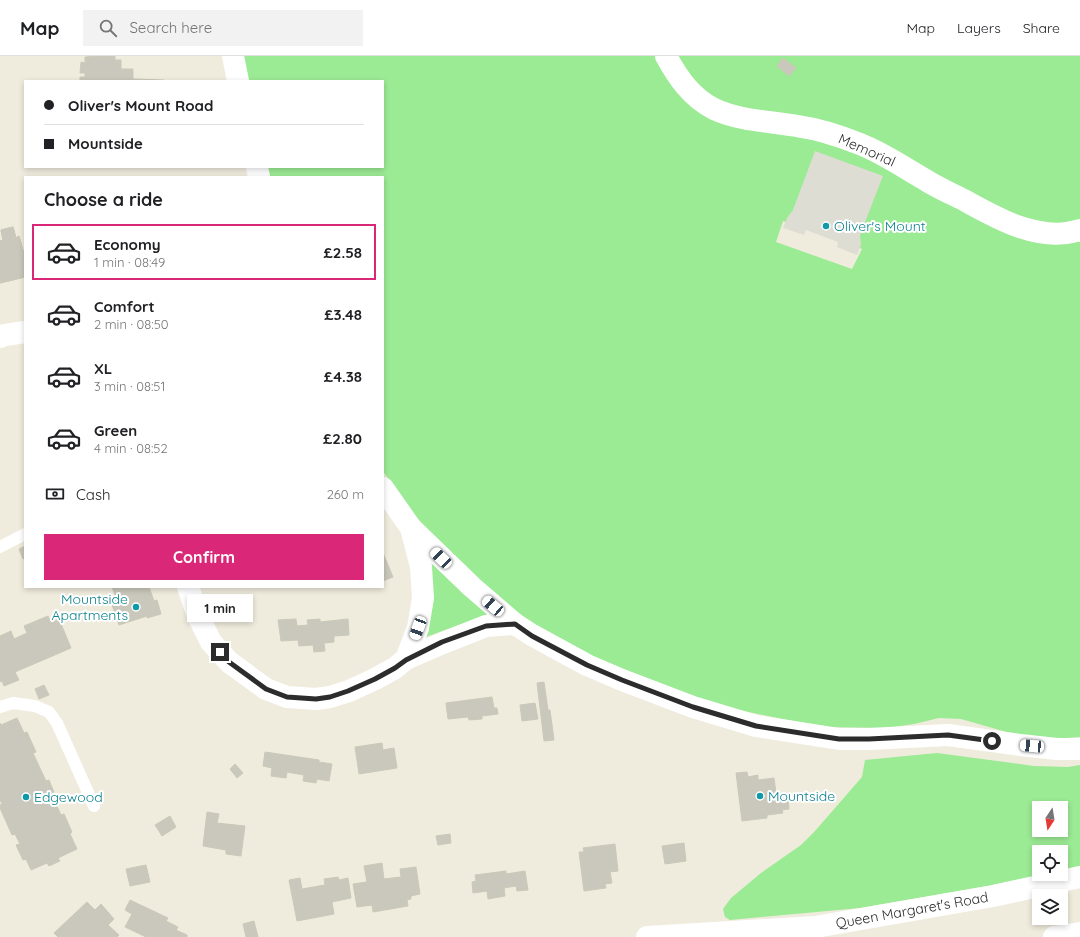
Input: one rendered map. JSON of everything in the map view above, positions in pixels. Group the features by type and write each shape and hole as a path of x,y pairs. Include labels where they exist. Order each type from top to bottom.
{"street":[{"path":"233,56 238,80"},
{"name":"Memorial","path":"666,56 682,82 693,95 713,108 727,114 743,118 799,126 861,144 893,160 924,180 980,209 1004,221 1026,229 1058,234 1080,230"},
{"path":"0,337 24,332"},
{"path":"384,489 411,528 472,587 515,624 532,636 580,661 622,680 693,707 756,726 839,739 948,735 1057,749 1080,748"},
{"path":"406,660 418,628 423,598 421,567 411,528"},
{"path":"188,588 198,616 212,642 229,662 266,689 287,697 316,699 330,697 375,679 406,660 442,642 486,626 515,624"},
{"name":"Queen Margaret's Road","path":"647,937 815,927 993,896 1080,877"},
{"path":"1054,937 1080,933"}],"lane":[{"path":"0,547 24,535"},
{"path":"0,707 12,703 35,706 49,712 57,724 94,806"}],"green space":[{"path":"243,56 1080,56 1080,737 1051,739 1024,737 961,719 939,718 914,724 886,728 825,727 724,707 680,693 581,651 531,623 485,589 409,510 384,472 384,176 269,176 266,168 384,168 384,80 248,80","holes":["783,221 862,249 852,269 776,242"]},
{"path":"427,559 487,614 426,637"},
{"path":"937,753 1034,766 1068,767 1080,765 1080,866 1068,869 1068,845 1032,845 1032,877 994,885 860,908 730,920 725,917 723,909 731,898 761,873 801,845 862,777 865,760"}],"shaded area":[{"path":"815,151 883,176 860,235 861,245 857,255 837,247 838,242 806,230 804,235 783,228 787,218 793,210"}],"building":[{"path":"115,56 115,60 121,60 121,69 133,69 133,79 164,80 80,80 80,77 85,77 85,73 80,73 81,62 85,63 85,57"},
{"path":"783,58 796,68 789,76 777,66"},
{"path":"13,227 16,238 19,236 24,254 24,277 0,283 0,241 3,240 1,230"},
{"path":"13,227 16,238 19,236 24,254 24,277 0,283 0,241 3,240 1,230"},
{"path":"24,546 23,559 19,549"},
{"path":"384,555 393,577 384,581"},
{"name":"Mountside Apartments","path":"112,588 149,588 154,601 157,600 161,614 147,618 147,616 119,625 110,599 116,598"},
{"path":"48,616 51,623 59,619 71,648 15,672 19,680 4,686 2,681 0,682 0,636 11,631 14,639 27,633 24,626"},
{"path":"296,619 297,626 308,625 307,620 320,619 320,622 348,619 349,635 334,636 334,642 324,643 325,651 314,652 313,645 299,646 298,640 281,641 278,620"},
{"path":"544,682 554,740 544,741 537,683"},
{"path":"44,685 49,695 39,699 35,689"},
{"path":"492,697 494,708 497,708 498,714 482,716 482,719 469,720 468,717 448,719 446,703"},
{"path":"535,703 538,719 522,721 520,705"},
{"name":"Edgewood","path":"17,718 24,733 27,732 36,752 33,753 46,781 49,780 54,792 51,793 61,815 64,814 72,832 70,834 77,849 58,858 60,861 49,866 47,863 31,870 26,859 23,860 16,845 20,844 15,834 12,835 0,808 0,805 2,804 0,800 0,723 1,725"},
{"path":"382,743 383,750 394,748 397,768 359,774 355,747"},
{"path":"265,752 319,760 319,762 332,764 329,781 317,779 316,783 303,781 304,775 287,772 286,778 271,776 272,768 263,766"},
{"path":"235,764 243,773 237,778 230,769"},
{"name":"Mountside","path":"747,772 748,777 758,775 758,780 774,778 776,793 781,793 782,799 788,798 789,809 782,810 783,813 767,815 767,818 742,821 736,773"},
{"path":"207,812 219,814 217,823 245,826 241,856 226,854 226,850 203,846"},
{"path":"170,816 176,827 162,836 155,825"},
{"path":"450,834 451,843 438,845 436,836"},
{"path":"684,843 686,861 665,864 662,846"},
{"path":"615,844 618,871 610,872 612,883 605,884 606,888 584,891 579,852 584,852 583,848"},
{"path":"382,863 384,879 401,877 400,869 416,867 420,894 411,896 411,899 407,900 408,906 373,912 372,905 357,907 353,884 367,882 364,866"},
{"path":"146,865 150,882 130,886 126,869"},
{"path":"506,871 506,874 525,871 528,890 517,891 516,886 504,888 505,896 488,899 487,891 473,893 472,882 476,881 475,875"},
{"path":"338,877 339,880 348,878 351,898 332,902 334,914 297,921 289,880 300,878 302,889 325,885 324,879"},
{"path":"130,900 168,918 166,921 178,927 176,930 187,935 187,937 146,937 125,927 132,914 125,910"},
{"path":"87,902 95,910 101,904 114,919 108,925 119,935 117,937 58,937 54,933"},
{"path":"254,921 258,937 246,937 243,924"}],"place":[{"name":"Oliver's Mount","path":"826,226"},
{"name":"Mountside Apartments","path":"136,607"},
{"name":"Mountside","path":"760,796"},
{"name":"Edgewood","path":"26,797"}],"route":[{"path":"220,652 229,662 266,689 287,697 316,699 330,697 348,691 375,679 406,660 442,642 486,626 515,624 532,636 587,665 622,680 693,707 756,726 839,739 948,735 992,741"}]}
